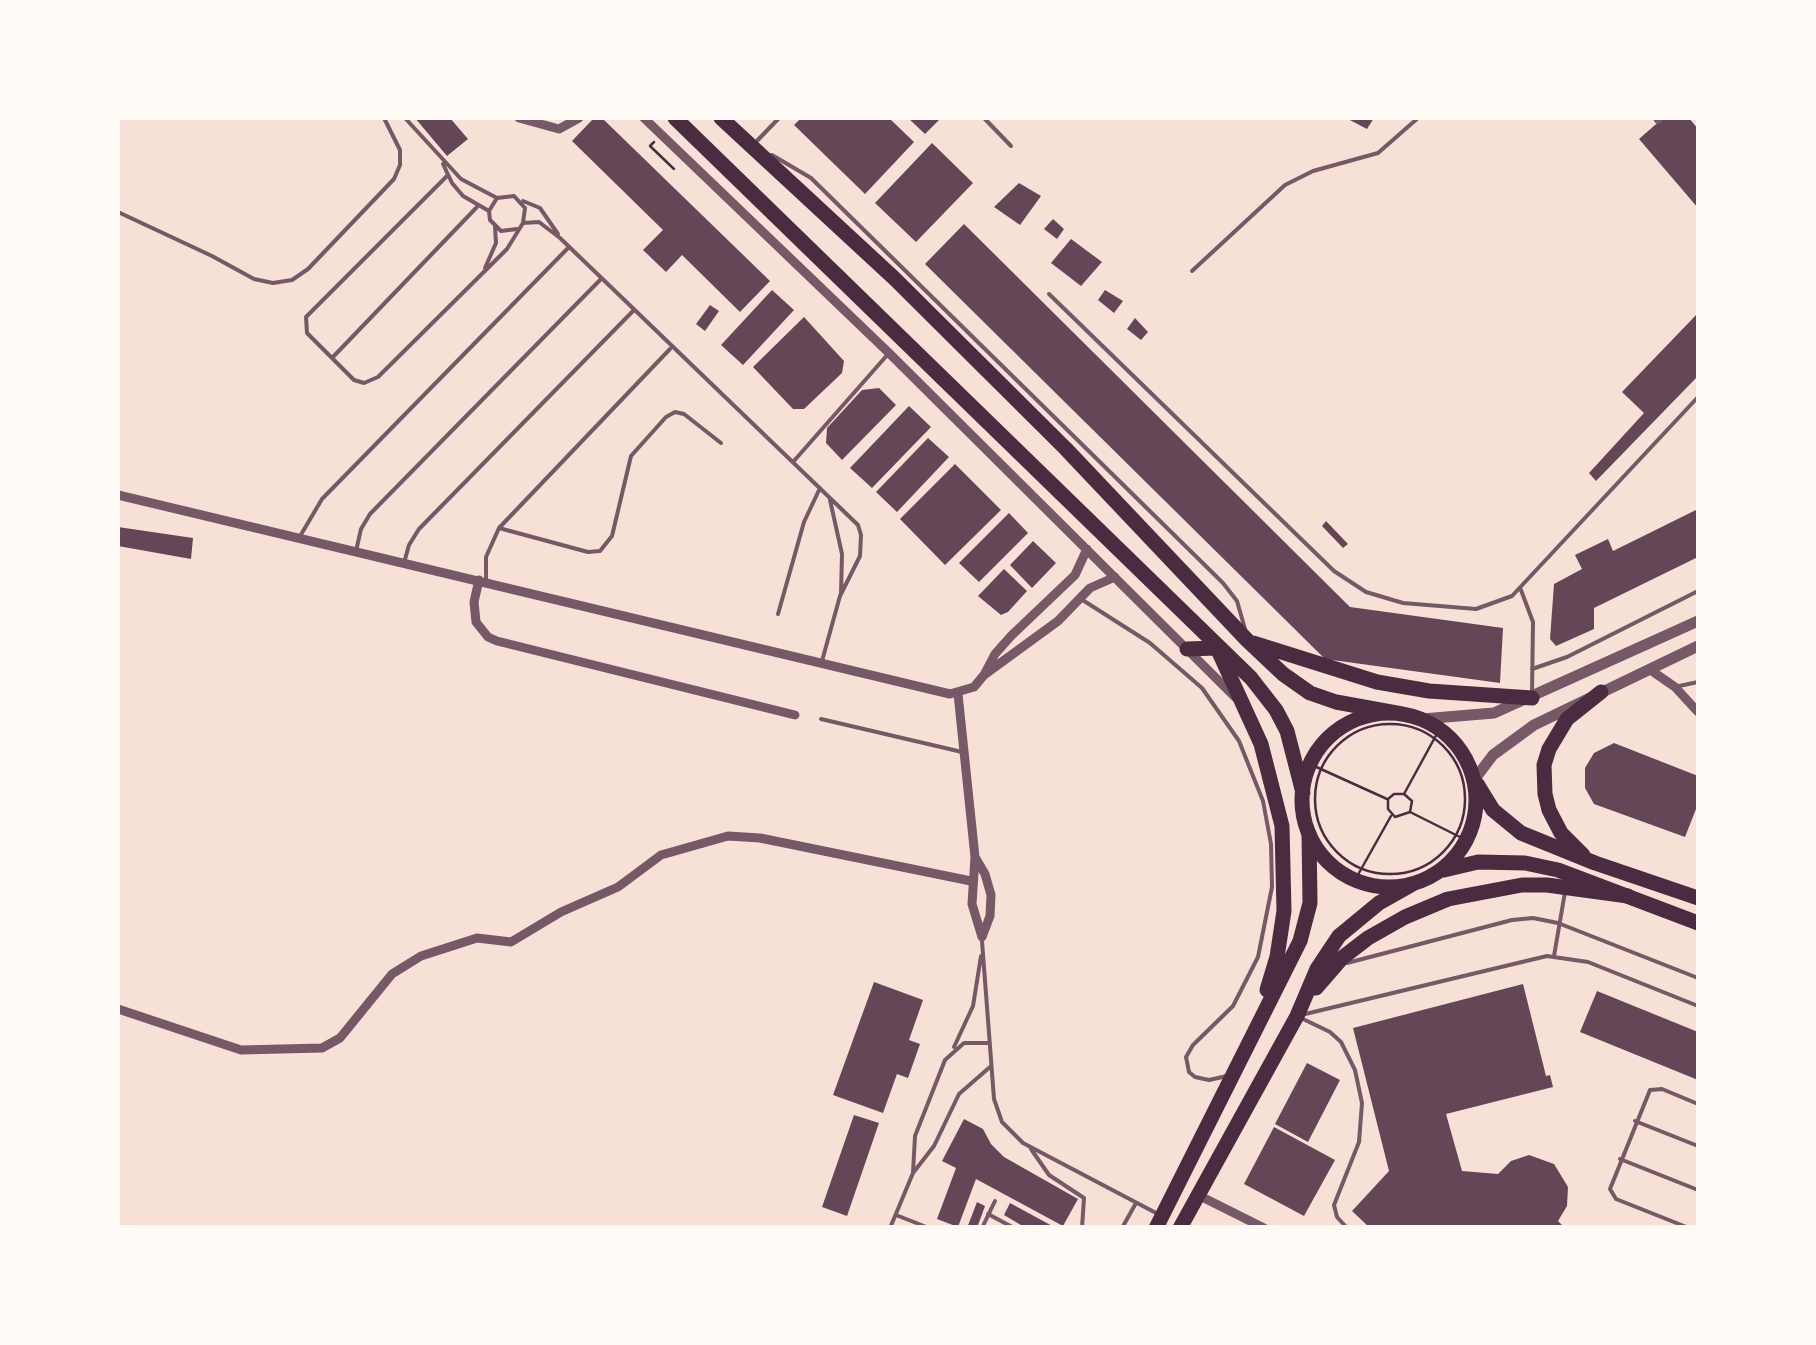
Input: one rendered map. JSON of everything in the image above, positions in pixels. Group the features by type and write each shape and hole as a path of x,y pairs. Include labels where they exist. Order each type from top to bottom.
{"highway":[{"path":"674,118 1251,678 1276,710 1295,754 1303,793 1309,834 1310,903 1300,942 1159,1222"},
{"path":"721,118 895,279 1066,449 1246,640 1310,693 1422,720 1467,760 1474,780 1493,810 1520,833 1698,898"},
{"path":"1246,640 1377,682 1429,691 1532,698"},
{"path":"1187,648 1217,648"},
{"path":"1217,648 1261,744 1282,826 1284,910 1277,957 1257,1026"},
{"path":"1594,863 1561,833 1549,810 1544,794 1544,765 1549,748 1567,719 1601,692"},
{"path":"1303,793 1328,739 1344,726 1362,717 1402,714"},
{"path":"1440,872 1461,838 1476,800 1474,780"},
{"path":"1309,834 1335,869 1359,875 1374,886 1411,885"},
{"path":"1180,1228 1297,1016 1317,969 1339,936 1379,903 1440,872 1478,862 1525,863 1558,870 1698,923"},
{"path":"1297,1016 1333,967 1368,938 1404,917 1448,899 1522,885 1628,896"}],"street":[{"path":"519,118 559,129 579,118"},
{"path":"644,118 888,353 1247,710"},
{"path":"118,494 958,694 974,687 1003,644 1066,585 1080,567 1087,549"},
{"path":"984,675 1045,632 1090,588 1115,577"},
{"path":"482,581 474,602 476,622 488,637 497,641 796,715"},
{"path":"1066,585 1079,597"},
{"path":"1422,720 1494,714 1698,621"},
{"path":"1474,780 1493,755 1534,724 1698,646"},
{"path":"1649,669 1675,687 1698,712"},
{"path":"958,694 975,857 971,881 974,915 982,940"},
{"path":"118,1009 241,1050 322,1048 340,1038 392,974 421,956 477,938 511,942 561,912 618,887 661,855 728,836 760,838 971,881"},
{"path":"975,857 986,874 991,895 990,916 982,940"},
{"path":"1198,1195 1264,1228"}],"lane":[{"path":"118,212 254,280 292,280 308,270 394,179 400,165 400,150 384,118"},
{"path":"405,118 461,179 497,198"},
{"path":"753,145 779,118"},
{"path":"984,118 1011,146"},
{"path":"1192,271 1285,185 1313,172 1378,153 1418,118"},
{"path":"442,160 457,190 489,211 495,227 496,243 482,272"},
{"path":"447,176 306,317 308,332 354,380 374,380 508,250 517,229"},
{"path":"489,211 497,198 506,195 540,208 560,238"},
{"path":"495,227 510,232 523,223 526,216 521,201"},
{"path":"332,358 478,206"},
{"path":"523,223 539,222 560,238 852,516 861,535 860,556 840,596 822,662"},
{"path":"299,538 322,499 569,247"},
{"path":"356,551 360,528 370,514 602,278"},
{"path":"1049,294 1334,571 1355,586 1403,603 1476,608 1502,602 1520,590 1698,397"},
{"path":"404,563 418,528 634,310"},
{"path":"482,581 486,557 498,528 672,347"},
{"path":"793,462 888,353"},
{"path":"498,528 588,552 600,550 612,536 631,456 666,417 675,412 684,414 721,442"},
{"path":"778,614 804,522 820,488"},
{"path":"828,495 840,544 840,596"},
{"path":"1520,590 1533,622 1532,698"},
{"path":"1532,668 1568,658 1698,591"},
{"path":"1079,597 1150,644 1202,688 1239,741 1263,801 1271,844 1272,887 1258,957 1233,1006 1188,1050 1186,1058 1189,1072 1202,1080 1232,1075"},
{"path":"1675,687 1698,682"},
{"path":"820,719 964,753"},
{"path":"1554,956 1567,888"},
{"path":"1333,967 1532,918 1558,923 1698,978"},
{"path":"982,940 990,1068 998,1112 1008,1130 1030,1147 1136,1204 1159,1222"},
{"path":"914,1173 918,1126 972,1006 982,940"},
{"path":"1297,1016 1554,956 1588,962 1698,1006"},
{"path":"1297,1016 1342,1042 1355,1070 1362,1102 1360,1142 1334,1205 1347,1228"},
{"path":"952,1051 972,1041 988,1044"},
{"path":"890,1228 914,1173 934,1146 959,1094 990,1068"},
{"path":"1689,1228 1613,1197 1610,1189 1647,1093 1654,1088 1698,1104"},
{"path":"1636,1121 1698,1146"},
{"path":"1030,1147 1049,1175 1082,1195 1086,1202 1082,1228"},
{"path":"1620,1159 1698,1190"},
{"path":"982,1228 995,1201"},
{"path":"1122,1228 1136,1204"},
{"path":"896,1214 929,1228"},
{"path":"988,1214 1014,1228"}],"path":[{"path":"1400,723 1438,734 1464,783 1461,838 1432,862 1415,870 1359,875 1334,850 1318,820 1316,767 1344,738 1361,729 1400,723"},
{"path":"1404,794 1438,734"},
{"path":"1316,767 1388,800"},
{"path":"1388,800 1394,794 1404,794 1412,802 1410,812 1401,818 1391,814"},
{"path":"1359,875 1391,814 1388,800"},
{"path":"1410,812 1461,838"}],"building":[{"path":"415,118 450,118 468,139 447,156"},
{"path":"594,118 602,118 770,281 740,312 682,255 666,272 643,250 663,230 572,141"},
{"path":"801,118 889,118 914,142 865,194 794,125"},
{"path":"908,118 941,118 925,134"},
{"path":"1346,118 1374,118 1367,129"},
{"path":"1663,118 1689,118 1698,129 1698,208 1639,139"},
{"path":"932,143 973,183 916,242 875,203"},
{"path":"1019,183 1041,196 1020,225 994,207"},
{"path":"1053,219 1064,229 1057,239 1044,229"},
{"path":"964,224 1350,607 1503,628 1500,683 1325,659 925,264"},
{"path":"1071,239 1102,262 1081,286 1051,263"},
{"path":"772,290 794,310 743,365 721,345"},
{"path":"1105,290 1123,301 1114,313 1098,300"},
{"path":"710,305 719,311 705,331 696,324"},
{"path":"1698,313 1698,376 1596,481 1589,473 1644,413 1622,392"},
{"path":"804,317 844,361 842,373 804,409 793,409 753,367"},
{"path":"1135,318 1148,332 1141,340 1127,329"},
{"path":"879,388 896,405 842,460 826,443 827,428 862,390"},
{"path":"909,406 931,427 872,488 850,468"},
{"path":"928,438 949,457 897,512 876,492"},
{"path":"955,464 1001,510 945,565 900,519"},
{"path":"1698,509 1698,557 1594,608 1594,629 1556,646 1550,639 1554,584 1582,569 1575,555 1608,539 1613,551"},
{"path":"1009,513 1028,533 979,582 959,563"},
{"path":"1326,521 1348,544 1343,548 1322,526"},
{"path":"118,527 193,538 191,559 118,546"},
{"path":"1033,541 1056,563 1032,588 1010,565"},
{"path":"1004,569 1027,591 1001,615 978,596"},
{"path":"1614,743 1698,776 1698,804 1685,837 1594,804 1585,788 1585,768 1594,753"},
{"path":"874,982 923,1000 909,1040 920,1044 908,1078 897,1074 883,1113 833,1095"},
{"path":"1523,984 1546,1076 1550,1075 1553,1087 1446,1114 1462,1171 1498,1174 1511,1161 1529,1155 1554,1164 1568,1187 1567,1206 1558,1221 1565,1228 1370,1228 1352,1211 1389,1171 1353,1028"},
{"path":"1597,991 1698,1032 1698,1080 1580,1032"},
{"path":"1307,1063 1340,1080 1308,1142 1275,1124"},
{"path":"854,1115 879,1123 847,1216 822,1207"},
{"path":"964,1119 983,1129 1004,1157 1078,1199 1063,1226 976,1179 958,1227 937,1219 956,1168 942,1161"},
{"path":"1274,1127 1335,1160 1304,1216 1244,1184"},
{"path":"977,1202 985,1206 977,1228 967,1228"},
{"path":"1010,1203 1056,1228 1026,1228 1004,1215"}]}
